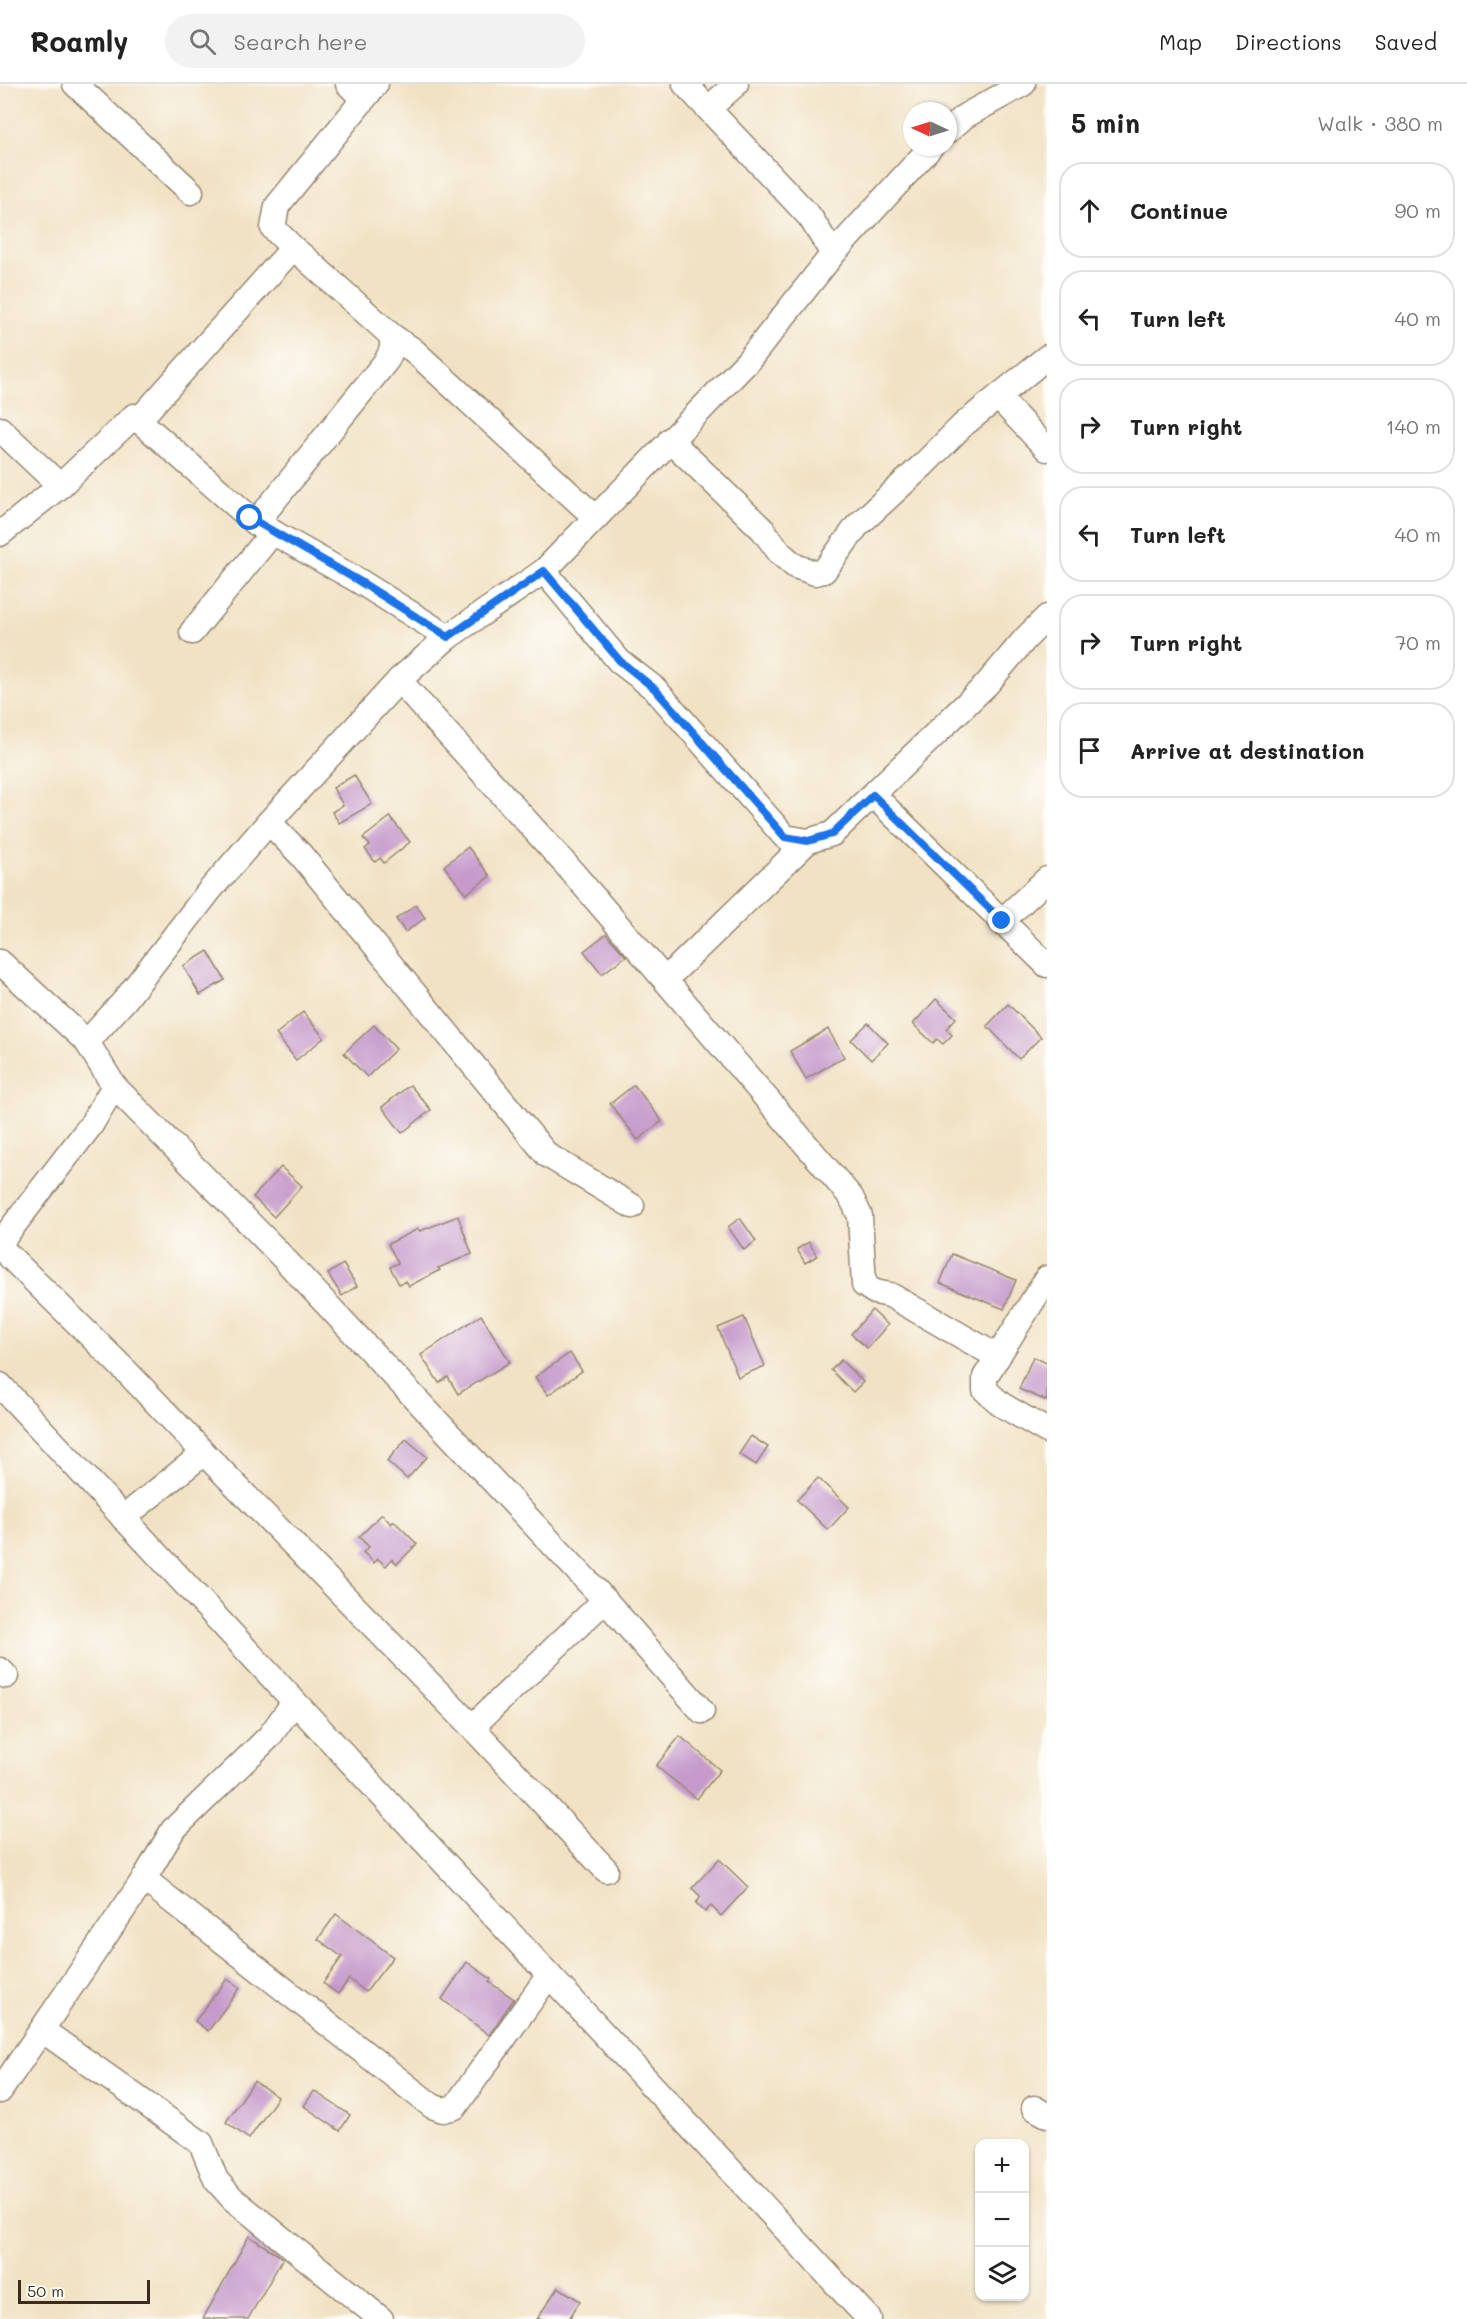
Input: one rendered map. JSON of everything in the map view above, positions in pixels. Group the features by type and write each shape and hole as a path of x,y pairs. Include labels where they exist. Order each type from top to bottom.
{"street":[{"path":"75,84 191,192"},
{"path":"685,84 810,217 832,254"},
{"path":"709,108 736,84"},
{"path":"957,124 965,116 1023,84"},
{"path":"362,89 278,206 273,228 392,336 413,350 596,518"},
{"path":"87,1042 125,1000 210,890 399,680 448,637 544,571 748,361 832,254 923,156"},
{"path":"138,420 293,248"},
{"path":"192,632 387,360 392,349 392,336"},
{"path":"670,440 763,530 780,553 795,566 815,573 824,571 857,526 923,465 963,424 1047,357"},
{"path":"998,397 1047,449"},
{"path":"0,534 60,486 134,416 265,528 359,581 448,637"},
{"path":"0,429 60,486"},
{"path":"544,571 620,661 655,689 785,837 808,841 832,834 987,684 1025,639 1047,618"},
{"path":"399,680 483,771 851,1197 860,1216 864,1285 875,1292 890,1295 998,1357"},
{"path":"873,795 1047,965"},
{"path":"269,822 302,855 547,1155 632,1206"},
{"path":"665,980 808,841"},
{"path":"1002,921 1047,879"},
{"path":"0,962 87,1042 114,1086 272,1246 605,1600 702,1711"},
{"path":"114,1086 91,1125 0,1245 126,1371 472,1727 606,1870"},
{"path":"1047,1278 985,1377 985,1390 1002,1405 1047,1431"},
{"path":"0,1385 869,2319"},
{"path":"123,1518 204,1453"},
{"path":"472,1727 605,1600"},
{"path":"0,2091 144,1879 173,1830 269,1737 294,1702"},
{"path":"144,1879 432,2106 443,2110 455,2107 549,1976"},
{"path":"42,2030 201,2143 216,2180 233,2199 381,2319"}],"building":[{"path":"354,775 372,804 339,823 332,812 343,805 333,788"},
{"path":"390,817 410,842 384,863 380,858 375,862 365,849 370,845 363,838"},
{"path":"468,847 490,876 466,894 444,866"},
{"path":"416,905 425,918 405,932 396,919"},
{"path":"606,934 626,956 602,974 584,951"},
{"path":"208,951 225,980 200,995 183,966"},
{"path":"936,999 956,1018 946,1029 952,1035 943,1044 937,1039 933,1043 913,1024"},
{"path":"1008,1004 1041,1037 1019,1059 987,1026"},
{"path":"303,1012 324,1038 296,1060 276,1034"},
{"path":"868,1023 888,1043 871,1060 851,1040"},
{"path":"374,1025 396,1049 367,1077 344,1053"},
{"path":"828,1029 844,1057 806,1079 790,1051"},
{"path":"410,1085 431,1110 402,1133 382,1107"},
{"path":"634,1085 662,1121 638,1140 610,1104"},
{"path":"281,1167 302,1186 274,1217 253,1197"},
{"path":"458,1216 472,1254 438,1268 440,1270 409,1286 406,1281 399,1284 390,1267 398,1263 388,1244 418,1229 420,1231"},
{"path":"740,1218 756,1241 744,1250 728,1227"},
{"path":"809,1242 817,1256 805,1263 797,1249"},
{"path":"952,1254 1016,1280 1004,1309 940,1283"},
{"path":"343,1264 357,1286 342,1296 328,1274"},
{"path":"872,1310 888,1325 867,1348 851,1334"},
{"path":"481,1315 510,1362 458,1394 448,1377 439,1383 421,1355"},
{"path":"744,1317 765,1366 738,1377 718,1328"},
{"path":"570,1353 582,1371 548,1395 535,1377"},
{"path":"1033,1357 1047,1363 1047,1401 1019,1389"},
{"path":"841,1360 863,1382 853,1392 831,1370"},
{"path":"751,1436 768,1447 756,1465 739,1454"},
{"path":"406,1439 427,1457 407,1479 387,1461"},
{"path":"818,1478 849,1507 828,1530 797,1500"},
{"path":"382,1514 391,1524 394,1521 417,1544 397,1564 392,1559 386,1566 378,1559 374,1563 363,1552 369,1547 359,1537"},
{"path":"680,1736 720,1770 697,1799 656,1766"},
{"path":"719,1859 748,1887 721,1916 711,1906 705,1912 696,1903 701,1897 692,1888"},
{"path":"336,1914 393,1957 366,1992 349,1979 338,1994 323,1983 342,1957 318,1939"},
{"path":"467,1962 491,1979 489,1982 514,1999 489,2035 442,1999"},
{"path":"227,1979 240,1988 208,2031 195,2021"},
{"path":"254,2081 278,2097 249,2139 226,2122"},
{"path":"314,2091 350,2115 340,2131 304,2106"},
{"path":"249,2236 283,2258 248,2319 203,2319"},
{"path":"558,2287 580,2301 569,2319 537,2319"}],"route":[{"path":"250,518 359,581 448,637 544,571 620,661 655,689 785,837 808,841 832,834 873,795 1002,921"}]}
